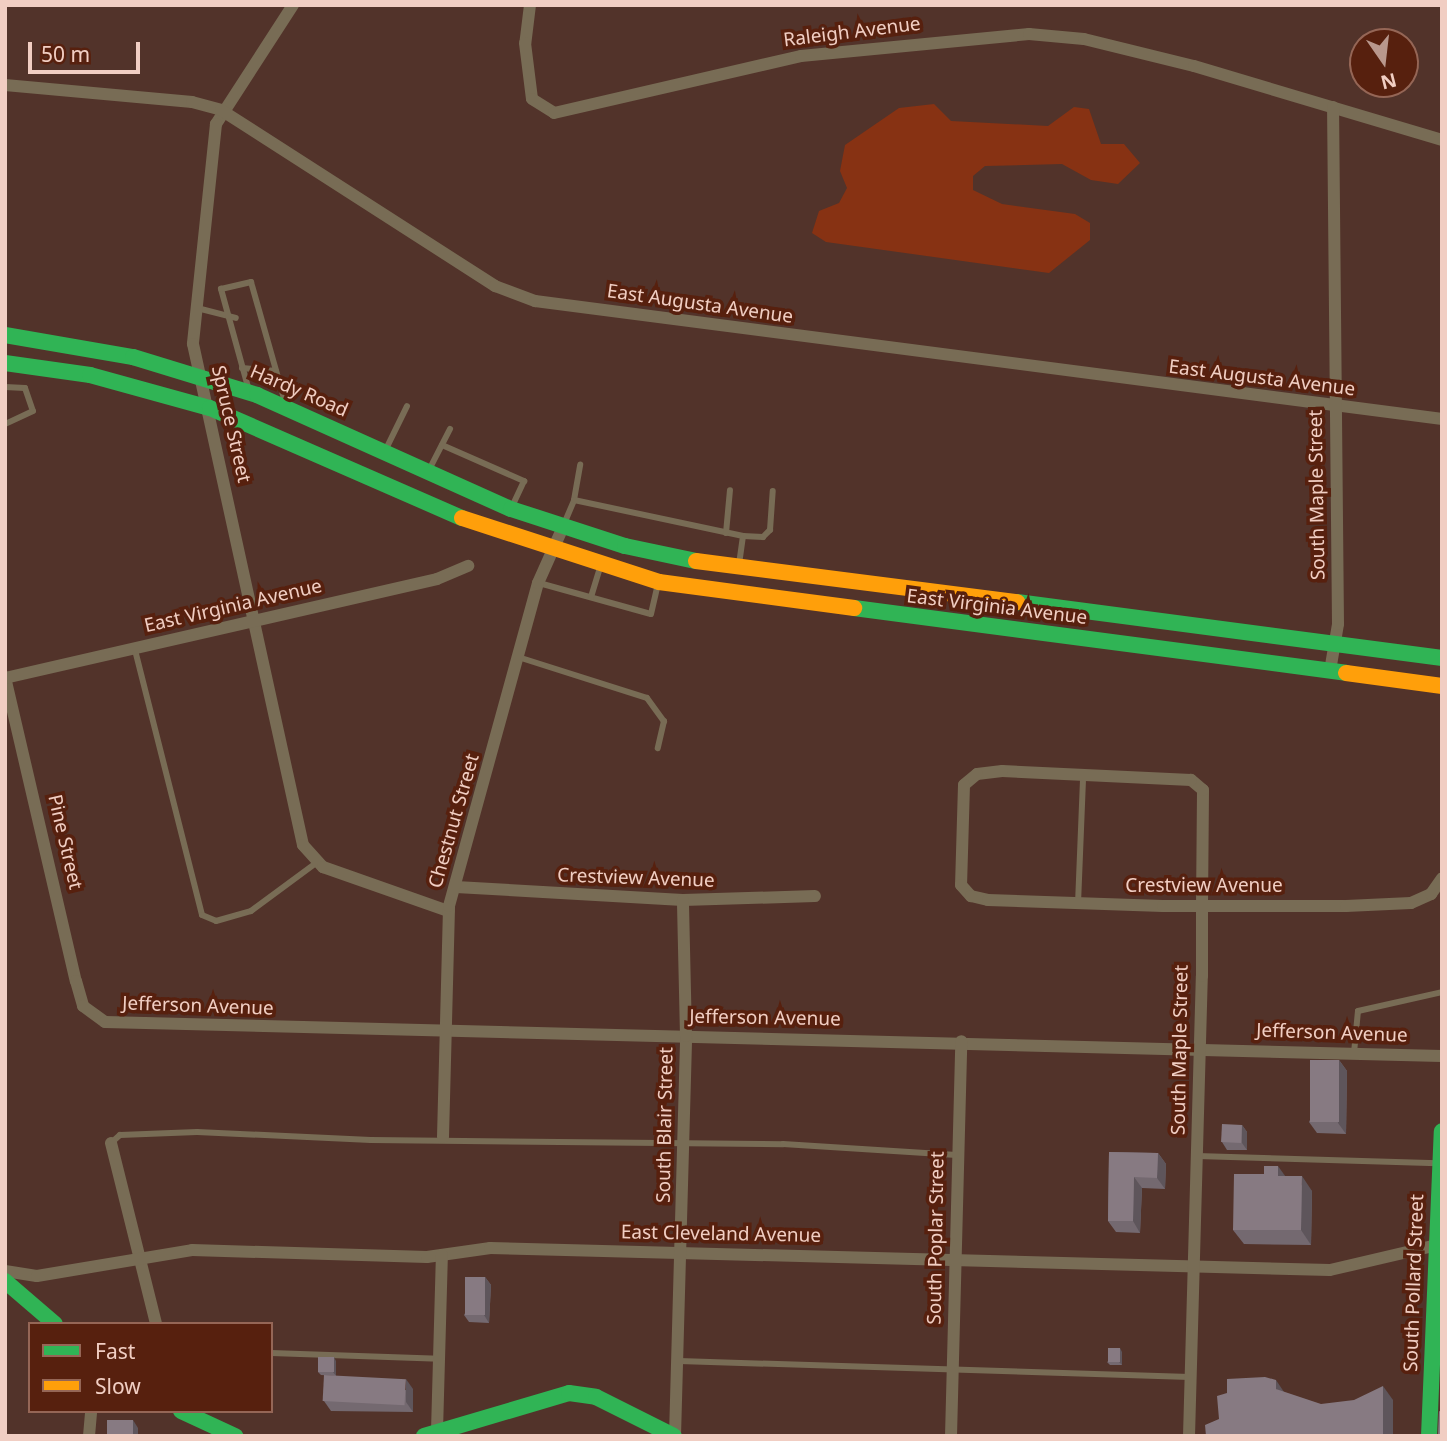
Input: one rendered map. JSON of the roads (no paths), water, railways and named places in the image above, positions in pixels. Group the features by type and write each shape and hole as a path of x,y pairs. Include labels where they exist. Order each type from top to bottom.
{"main road":[{"name":"Hardy Road","path":"5,335 86,347 200,375 286,407 511,509 563,527"},
{"path":"5,363 90,375 210,408 550,552"},
{"name":"East Virginia Avenue","path":"563,527 625,546 738,566 1442,658"},
{"name":"East Virginia Avenue","path":"550,552 659,582 1442,687"},
{"name":"South Pollard Street","path":"1429,1436 1440,1245 1442,1132"},
{"path":"5,1281 53,1322"},
{"path":"431,1433 459,1430 581,1393 674,1436"},
{"path":"185,1413 235,1436"}],"street":[{"name":"Spruce Street","path":"293,5 221,110 210,146 193,344 210,408 250,624 296,819 316,863"},
{"name":"Raleigh Avenue","path":"530,5 525,43 529,83 537,107 554,113 801,56 1029,34 1125,48 1442,140"},
{"name":"East Augusta Avenue","path":"5,85 192,102 221,110 495,286 535,302 1442,419"},
{"name":"South Maple Street","path":"1330,671 1335,644 1333,107"},
{"name":"Chestnut Street","path":"443,1137 448,911 538,583 563,527"},
{"name":"East Virginia Avenue","path":"5,678 250,624 468,566"},
{"name":"Pine Street","path":"5,678 76,981 90,1014"},
{"name":"Crestview Avenue","path":"1083,777 985,771 971,778 962,790 961,886 971,896 988,900 1079,904 1411,904 1442,878"},
{"name":"South Maple Street","path":"1083,777 1199,783 1202,905 1189,1436"},
{"path":"316,863 448,911"},
{"name":"Crestview Avenue","path":"456,887 683,900 815,895"},
{"name":"South Blair Street","path":"674,1436 679,1361 686,1036 683,900"},
{"name":"Jefferson Avenue","path":"90,1014 105,1022 154,1026 446,1028 1442,1056"},
{"name":"South Poplar Street","path":"951,1436 961,1041"},
{"path":"111,1143 156,1322"},
{"name":"East Cleveland Avenue","path":"5,1271 37,1276 139,1255 192,1250 443,1255 470,1248 1344,1269 1440,1245"},
{"path":"431,1433 439,1359 443,1255"},
{"path":"89,1436 91,1413"}],"lane":[{"path":"249,392 238,339 221,289 251,282 265,344 286,407"},
{"path":"196,308 232,318"},
{"path":"243,368 276,371"},
{"path":"5,387 25,387 33,411 5,424"},
{"path":"384,453 407,406"},
{"path":"428,473 450,429"},
{"path":"442,445 524,481 511,509"},
{"path":"563,527 573,500 580,465"},
{"path":"726,533 730,490"},
{"path":"573,500 726,533 764,537 770,530 773,491"},
{"path":"738,566 743,536"},
{"path":"591,597 600,567"},
{"path":"538,583 651,614 659,582"},
{"path":"135,650 202,915 216,921 251,911 316,863"},
{"path":"518,657 647,698 664,721 658,748"},
{"path":"1079,904 1083,777"},
{"path":"1354,1053 1358,1012 1442,992"},
{"path":"111,1143 120,1135 197,1132 370,1140 443,1137 684,1142 957,1155"},
{"path":"1197,1156 1440,1163"},
{"path":"273,1353 439,1359"},
{"path":"679,1361 953,1367 1190,1377"}]}
